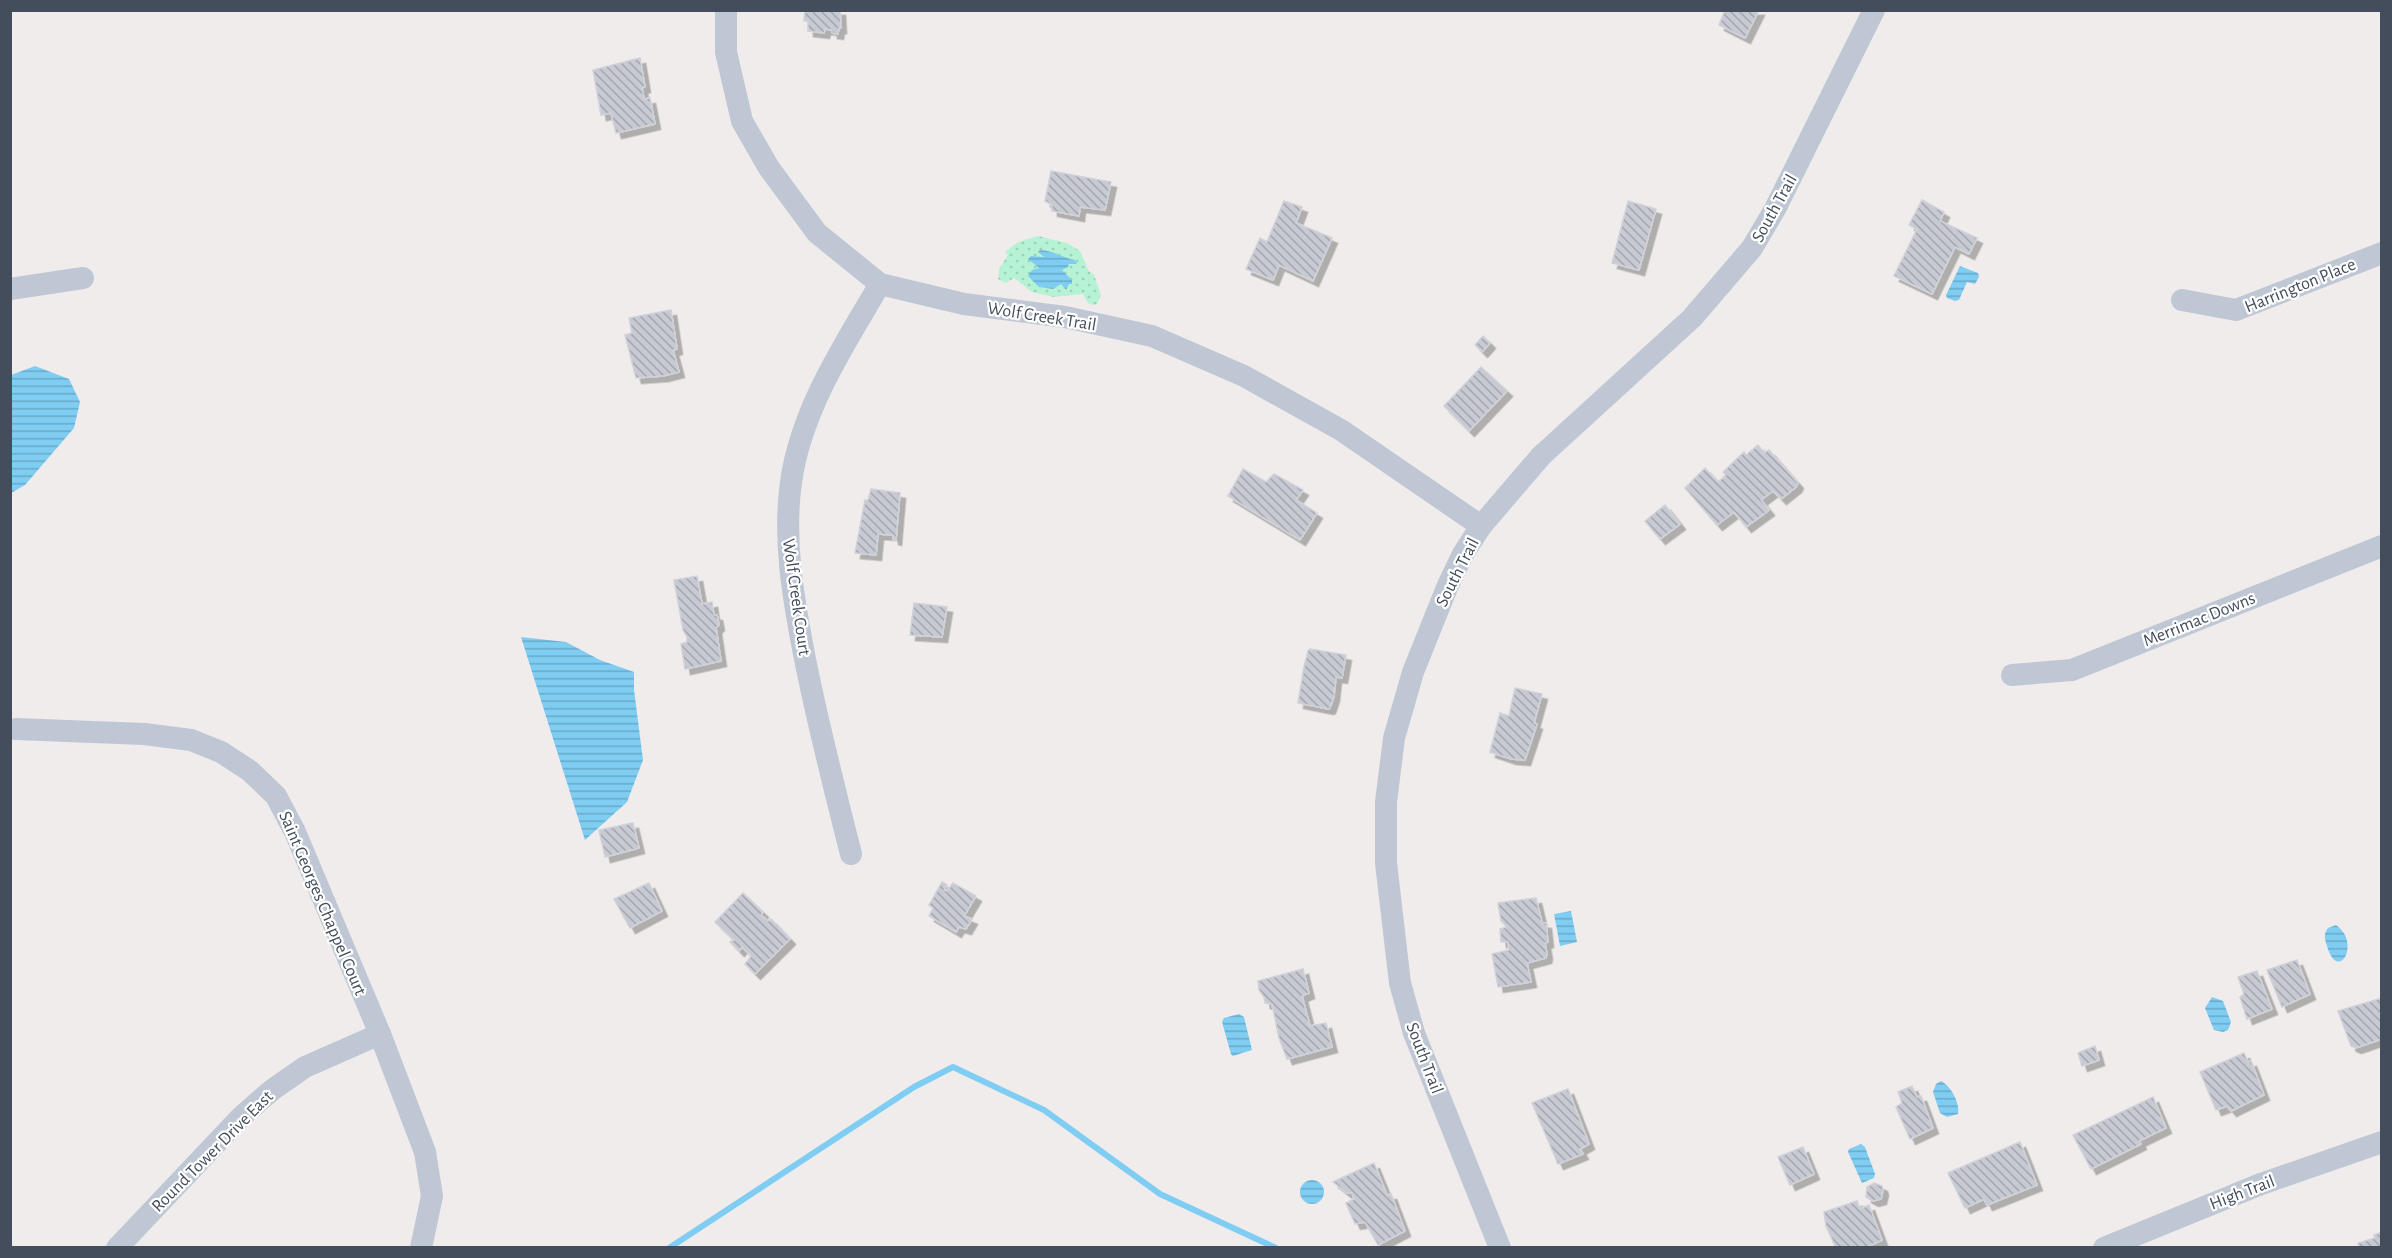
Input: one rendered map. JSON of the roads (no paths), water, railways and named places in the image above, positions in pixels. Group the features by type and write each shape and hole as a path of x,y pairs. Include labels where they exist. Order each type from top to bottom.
{"street":[{"name":"Wolf Creek Trail","path":"726,10 726,51 742,121 752,140 769,168 817,233 880,284 964,304 1065,316 1152,336 1244,376 1341,430 1481,526"},
{"name":"South Trail","path":"1500,1248 1414,1033 1400,982 1386,863 1386,802 1394,738 1413,672 1429,629 1463,554 1481,526 1541,456 1692,318 1721,287 1752,248 1775,209 1874,10"},
{"name":"Harrington Place","path":"2182,300 2236,310 2382,253"},
{"path":"10,289 83,278"},
{"name":"Wolf Creek Court","path":"851,854 830,772 798,621 789,565 787,524 791,480 804,433 822,386 880,284"},
{"name":"Merrimac Downs","path":"2012,675 2072,670 2382,546"},
{"name":"Saint Georges Chappel Court","path":"16,729 144,734 191,740 221,752 250,771 276,796 295,832 380,1034 425,1152 432,1196 421,1248"},
{"name":"Round Tower Drive East","path":"117,1248 241,1117 272,1090 304,1067 380,1034"},
{"name":"High Trail","path":"2104,1248 2261,1184 2382,1142"}],"water":[{"path":"1040,250 1075,260 1077,264 1069,264 1062,270 1072,280 1072,284 1069,284 1066,290 1061,284 1053,289 1039,287 1028,276 1032,270 1039,268 1028,259 1031,256 1044,257 1038,252"},
{"path":"1960,266 1978,273 1979,277 1975,284 1967,282 1959,300 1955,301 1947,298 1946,295"},
{"path":"35,366 69,379 80,402 74,428 25,485 11,493 11,375"},
{"path":"521,637 566,642 600,660 634,672 634,690 643,760 627,802 585,840"},
{"path":"1571,911 1577,942 1560,946 1554,914"},
{"path":"2336,925 2344,933 2347,941 2347,950 2342,961 2337,961 2332,957 2325,937 2328,928"},
{"path":"2212,997 2223,1001 2231,1022 2228,1030 2223,1032 2214,1030 2205,1008"},
{"path":"1239,1014 1244,1017 1252,1050 1233,1056 1222,1022 1224,1018"},
{"path":"1941,1081 1954,1095 1958,1105 1958,1114 1947,1117 1940,1113 1933,1092 1936,1084"},
{"path":"1861,1144 1865,1147 1875,1174 1874,1178 1862,1183 1848,1152 1849,1149"},
{"path":"1312,1180 1320,1184 1324,1192 1320,1200 1312,1204 1304,1200 1300,1192 1304,1184"}],"waterway":[{"path":"669,1248 914,1087 953,1067 1044,1110 1160,1194 1276,1248"}]}
